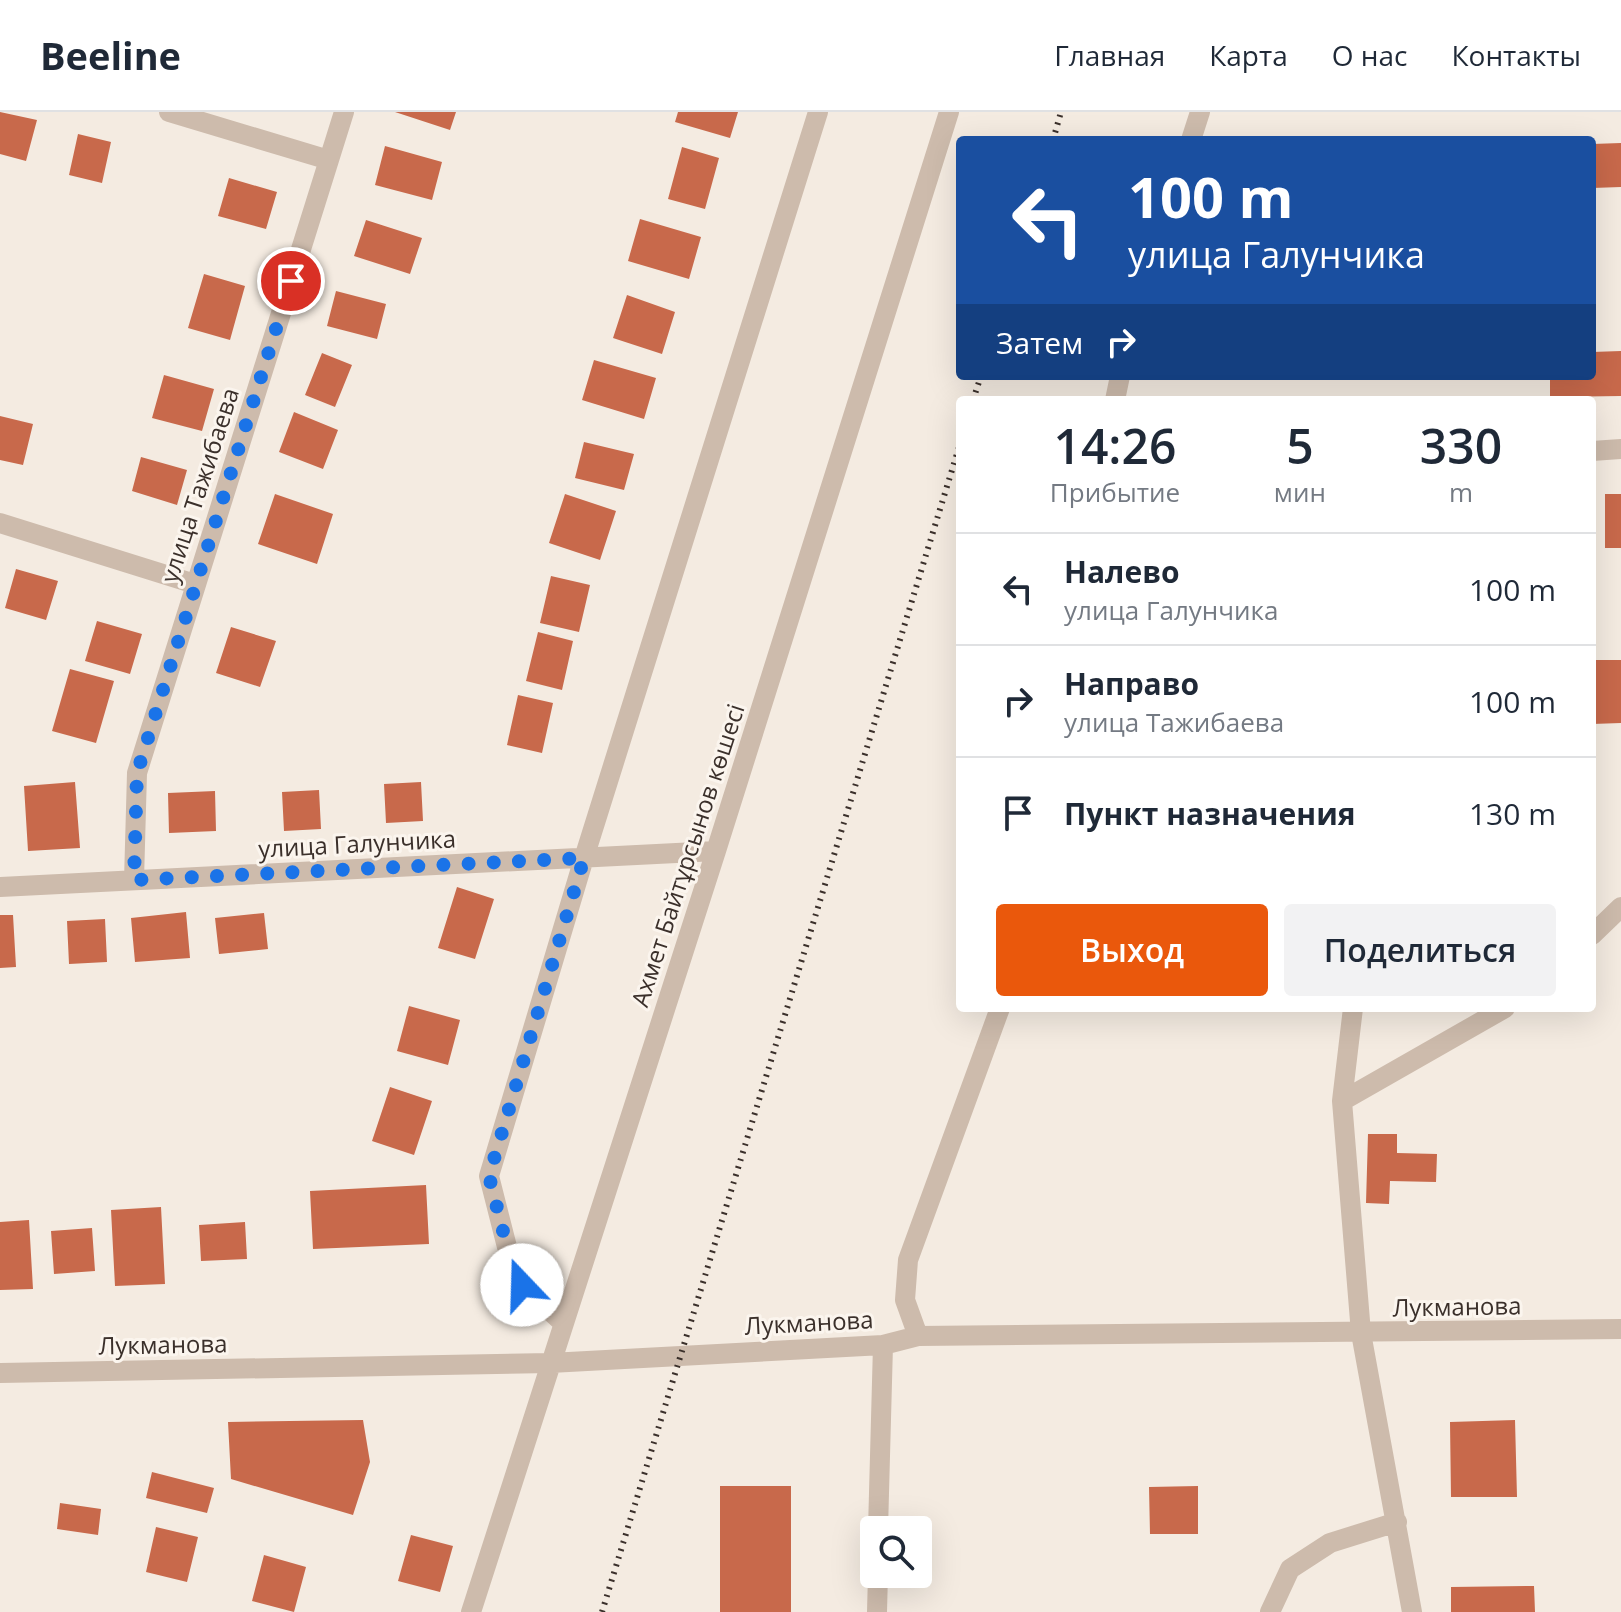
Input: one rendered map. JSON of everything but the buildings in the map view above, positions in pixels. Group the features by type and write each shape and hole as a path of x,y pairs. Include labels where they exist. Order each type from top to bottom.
{"street":[{"path":"169,112 329,160"},
{"name":"улица Тажибаева","path":"134,880 137,773 344,112"},
{"path":"563,1323 522,1285 507,1247 489,1176 584,858 818,112"},
{"name":"Ахмет Байтұрсынов көшесі","path":"471,1612 949,112"},
{"path":"1192,136 1200,112"},
{"path":"1596,451 1621,449"},
{"path":"0,523 195,584"},
{"name":"улица Галунчика","path":"0,887 716,851"},
{"path":"1596,931 1621,907"},
{"path":"918,1336 905,1300 908,1260 999,1012"},
{"path":"1353,1012 1342,1101 1361,1333 1412,1612"},
{"path":"1342,1101 1498,1012"},
{"name":"Лукманова","path":"0,1373 550,1363 883,1345 918,1336 1621,1329"},
{"path":"878,1516 883,1345"},
{"path":"1270,1612 1290,1569 1330,1543 1397,1522"},
{"path":"877,1612 878,1588"}],"railway":[{"path":"1054,136 1061,112"},
{"path":"974,396 980,380"},
{"path":"602,1612 956,457"}],"route":[{"path":"291,281 137,773 134,880 584,858 489,1176 507,1247 522,1285"}]}
